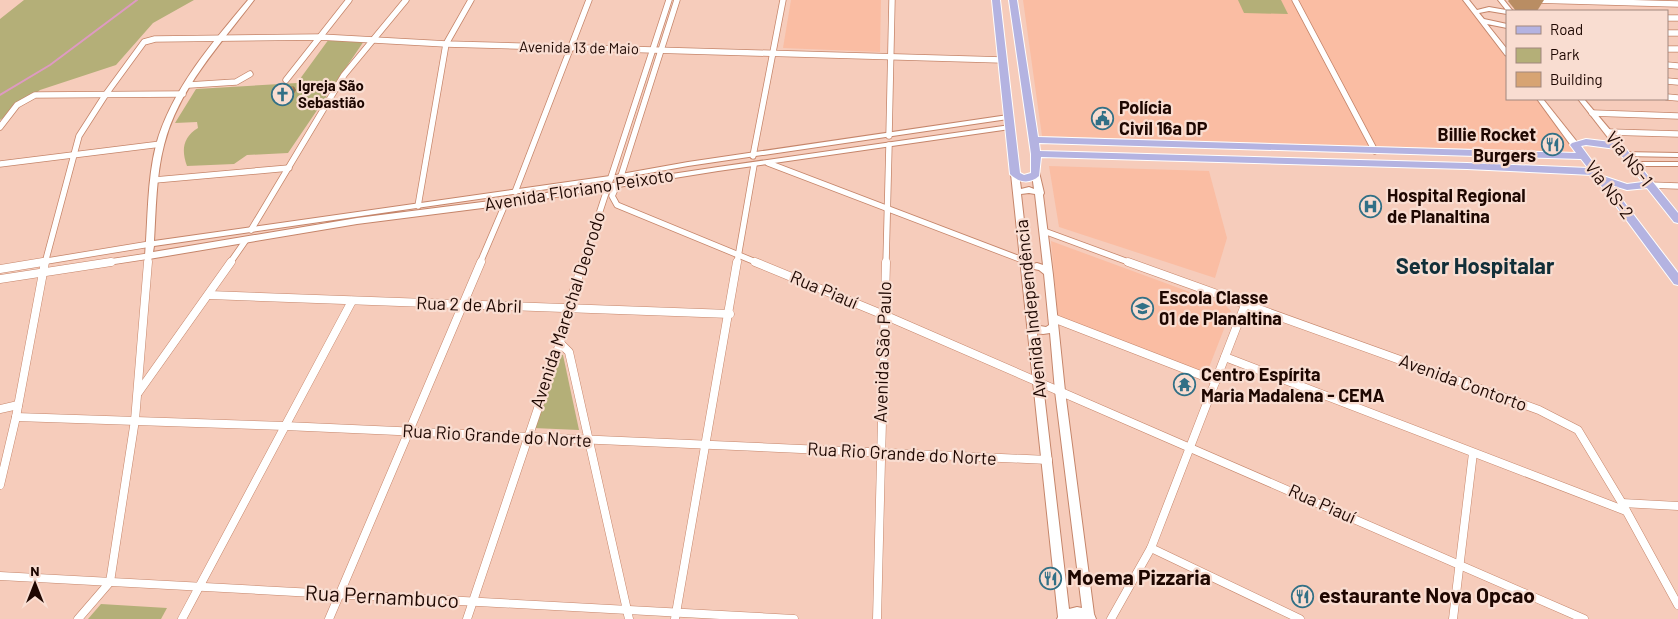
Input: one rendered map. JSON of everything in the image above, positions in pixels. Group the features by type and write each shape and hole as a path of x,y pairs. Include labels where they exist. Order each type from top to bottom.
{"main road":[{"path":"996,0 1013,5"},
{"name":"Avenida Independência","path":"996,0 1015,174"},
{"path":"996,13 1013,5"},
{"name":"Avenida Independência","path":"1013,5 1019,34 1027,103 1036,154 1036,174"},
{"path":"1005,87 1014,90 1025,87"},
{"path":"1008,102 1016,98 1027,103"},
{"path":"1034,140 1583,156"},
{"path":"1066,141 1067,155"},
{"path":"1575,144 1586,142 1622,150"},
{"path":"1138,143 1141,157"},
{"path":"1181,144 1186,158"},
{"name":"Via NS-2","path":"1575,144 1678,281"},
{"path":"1194,145 1198,158"},
{"path":"1284,148 1295,161"},
{"name":"Via NS-1","path":"1622,150 1649,184 1674,210 1678,220"},
{"path":"1467,166 1477,160 1475,153"},
{"path":"1036,154 1467,166 1598,175 1627,187 1649,184"},
{"path":"1015,174 1026,180 1036,174"}],"street":[{"path":"78,619 110,582 136,420 155,180 161,144 175,108 183,94 218,39 251,0"},
{"path":"286,80 349,0"},
{"path":"251,230 344,75 406,0"},
{"path":"418,206 446,44 471,0"},
{"path":"515,192 588,0"},
{"name":"Avenida Marechal Deorodo","path":"467,619 560,343 568,308 669,0"},
{"name":"Avenida Marechal Deorodo","path":"612,196 621,176 677,0"},
{"path":"753,156 784,0"},
{"path":"889,136 892,0"},
{"path":"1295,0 1375,151"},
{"path":"1466,0 1506,53"},
{"path":"1535,0 1678,4"},
{"path":"1476,12 1489,9 1506,12"},
{"path":"1482,21 1506,26"},
{"name":"Avenida 13 de Maio","path":"106,94 144,42 155,39 320,37 446,44 1002,60"},
{"path":"189,85 236,82 250,74"},
{"path":"0,485 16,417 45,262 79,136 106,94"},
{"path":"0,127 17,104 35,95 183,94"},
{"name":"Via NS-2","path":"1541,100 1575,144"},
{"name":"Via NS-1","path":"1582,100 1622,150"},
{"path":"1592,113 1678,116"},
{"name":"Avenida Floriano Peixoto","path":"0,269 150,244 453,205 515,192 688,164 753,156 1008,117"},
{"path":"947,127 950,136"},
{"name":"Avenida Floriano Peixoto","path":"476,201 506,202 690,173 1010,127"},
{"path":"1608,132 1678,134"},
{"path":"840,143 834,146 835,149 844,152"},
{"path":"0,164 161,144"},
{"name":"Avenida São Paulo","path":"877,619 889,145"},
{"path":"817,146 826,150 821,155"},
{"path":"1622,150 1678,155"},
{"path":"718,169 713,166 719,160"},
{"path":"768,163 1025,261"},
{"path":"688,164 695,167 690,173"},
{"path":"1633,164 1678,164"},
{"path":"676,616 730,314 754,165"},
{"path":"155,180 289,168"},
{"name":"Avenida Independência","path":"1015,174 1048,460 1063,618"},
{"name":"Avenida Independência","path":"1036,174 1040,193 1060,391 1091,617"},
{"path":"1649,184 1678,186"},
{"path":"1018,192 1029,190 1040,193"},
{"name":"Rua Piauí","path":"612,196 617,204 884,315 1584,619"},
{"path":"329,619 506,202"},
{"name":"Avenida Floriano Peixoto","path":"385,214 418,206 453,205"},
{"name":"Avenida Floriano Peixoto","path":"0,278 246,240 358,217"},
{"name":"Avenida Contorto","path":"1044,230 1245,305 1539,410 1567,423 1578,430 1624,507 1678,605"},
{"path":"138,394 246,240"},
{"path":"1026,273 1028,268 1038,266 1044,268 1049,275"},
{"name":"Rua 2 de Abril","path":"209,295 730,314"},
{"path":"182,619 352,300"},
{"path":"1113,618 1151,548 1245,305"},
{"path":"1032,323 1035,328 1045,331 1051,330 1054,322 1216,381"},
{"path":"560,343 569,352 627,614"},
{"path":"1225,357 1473,453 1624,507 1678,506"},
{"path":"0,409 18,405"},
{"name":"Rua Rio Grande do Norte","path":"16,417 285,426 1048,460"},
{"path":"1453,619 1473,453"},
{"path":"1151,548 1300,619"},
{"name":"Rua Pernambuco","path":"0,576 473,602 627,614 794,619"},
{"path":"1063,618 1071,613 1080,612 1091,617"}],"shaded area":[{"path":"791,0 881,0 880,52 783,48"},
{"path":"1023,0 1462,0 1506,58 1506,100 1538,100 1574,149 1572,152 1042,136"},
{"path":"1049,166 1209,171 1227,238 1215,278 1059,227"},
{"name":"Escola Classe 01 de Planaltina","path":"1051,241 1225,305 1231,311 1208,370 1201,372 1058,316"}],"green space":[{"path":"24,0 194,0 153,23 116,65 40,90 0,120 0,19"},
{"path":"1238,0 1281,0 1288,14 1244,13"},
{"path":"329,39 364,41 288,153 247,155 234,164 187,166 184,155 185,144 189,135 198,128 197,122 175,123 196,89 297,83"},
{"path":"557,353 563,355 579,430 533,428"},
{"path":"101,604 167,608 161,619 88,619"}],"building":[{"path":"285,87 294,87 289,96 280,96"}],"waterway":[{"path":"0,95 50,65 137,0"}],"place":[{"name":"Igreja São Sebastião","path":"282,95"},
{"name":"Polícia Civil 16a DP","path":"1103,118"},
{"name":"Billie Rocket Burgers","path":"1552,145"},
{"name":"Hospital Regional de Planaltina","path":"1371,206"},
{"name":"Escola Classe 01 de Planaltina","path":"1143,308"},
{"name":"Centro Espírita Maria Madalena - CEMA","path":"1185,385"},
{"name":"Moema Pizzaria","path":"1051,578"},
{"name":"estaurante Nova Opcao","path":"1303,596"}],"district":[{"name":"Setor Hospitalar","path":"1475,266"}]}
